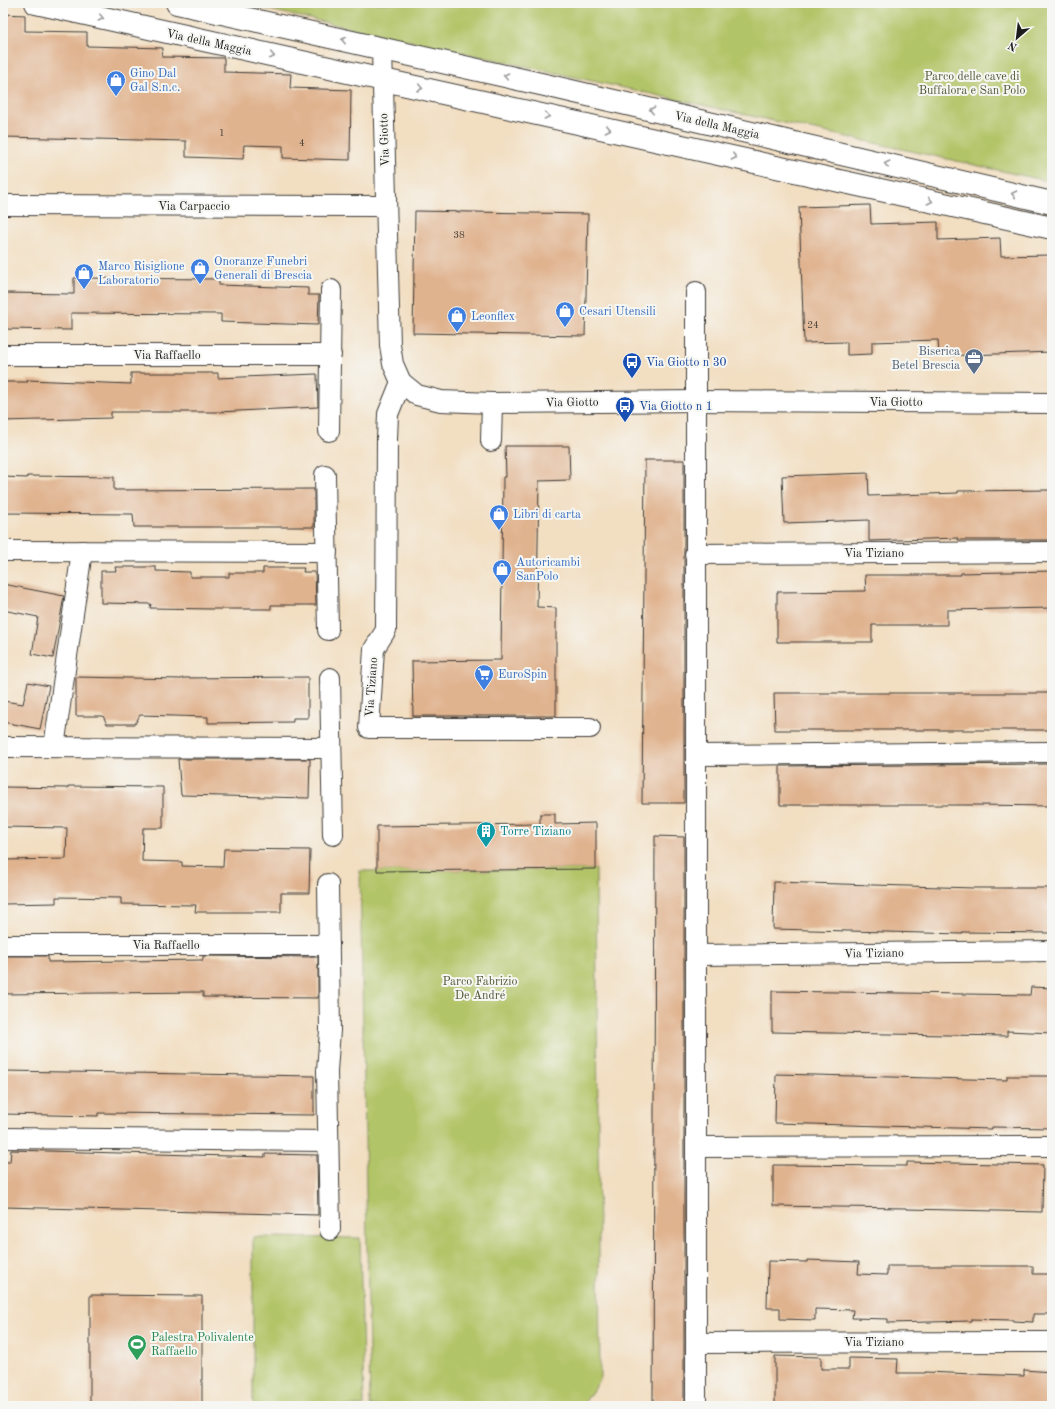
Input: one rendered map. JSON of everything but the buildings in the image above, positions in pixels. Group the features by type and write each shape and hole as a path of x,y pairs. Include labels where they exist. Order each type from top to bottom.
{"street":[{"name":"Via della Maggia","path":"36,3 1052,228"},
{"name":"Via della Maggia","path":"177,3 544,85 1052,203"},
{"path":"382,49 382,80"},
{"name":"Via Giotto","path":"382,80 390,345 393,364 401,382 417,395 441,401 492,403 696,401 1052,403"},
{"name":"Via Carpaccio","path":"3,205 386,206"},
{"path":"329,431 331,290"},
{"path":"696,292 696,1406"},
{"name":"Via Raffaello","path":"3,355 331,355"},
{"name":"Via Tiziano","path":"401,382 388,414 386,630 374,650 369,728 590,728"},
{"path":"491,441 492,403"},
{"path":"324,475 328,630"},
{"path":"3,551 327,552"},
{"path":"54,747 82,551"},
{"name":"Via Tiziano","path":"696,554 1052,552"},
{"path":"330,678 333,835"},
{"path":"3,747 331,748"},
{"path":"696,755 1052,752"},
{"path":"328,884 330,1030 327,1070 330,1230"},
{"name":"Via Raffaello","path":"3,945 329,945"},
{"name":"Via Tiziano","path":"696,954 1052,951"},
{"path":"3,1138 328,1141"},
{"path":"696,1147 1052,1146"},
{"name":"Via Tiziano","path":"696,1343 1052,1342"}],"green space":[{"name":"Parco delle cave di Buffalora e San Polo","path":"237,3 1052,3 1052,182"},
{"name":"Parco Fabrizio De André","path":"596,869 600,1380 582,1406 370,1406 360,871"},
{"path":"253,1237 360,1238 364,1406 253,1406"}],"place":[{"name":"Gino Dal Gal S.n.c.","path":"116,97"},
{"name":"Onoranze Funebri Generali di Brescia","path":"200,285"},
{"name":"Marco Risiglione Laboratorio","path":"84,290"},
{"name":"Cesari Utensili","path":"565,328"},
{"name":"Leonflex","path":"457,333"},
{"name":"Biserica Betel Brescia","path":"974,375"},
{"name":"Via Giotto n 30","path":"632,379"},
{"name":"Via Giotto n 1","path":"625,423"},
{"name":"Libri di carta","path":"499,531"},
{"name":"Autoricambi SanPolo","path":"502,586"},
{"name":"EuroSpin","path":"484,691"},
{"name":"Torre Tiziano","path":"486,848"},
{"name":"Palestra Polivalente Raffaello","path":"137,1361"}]}
